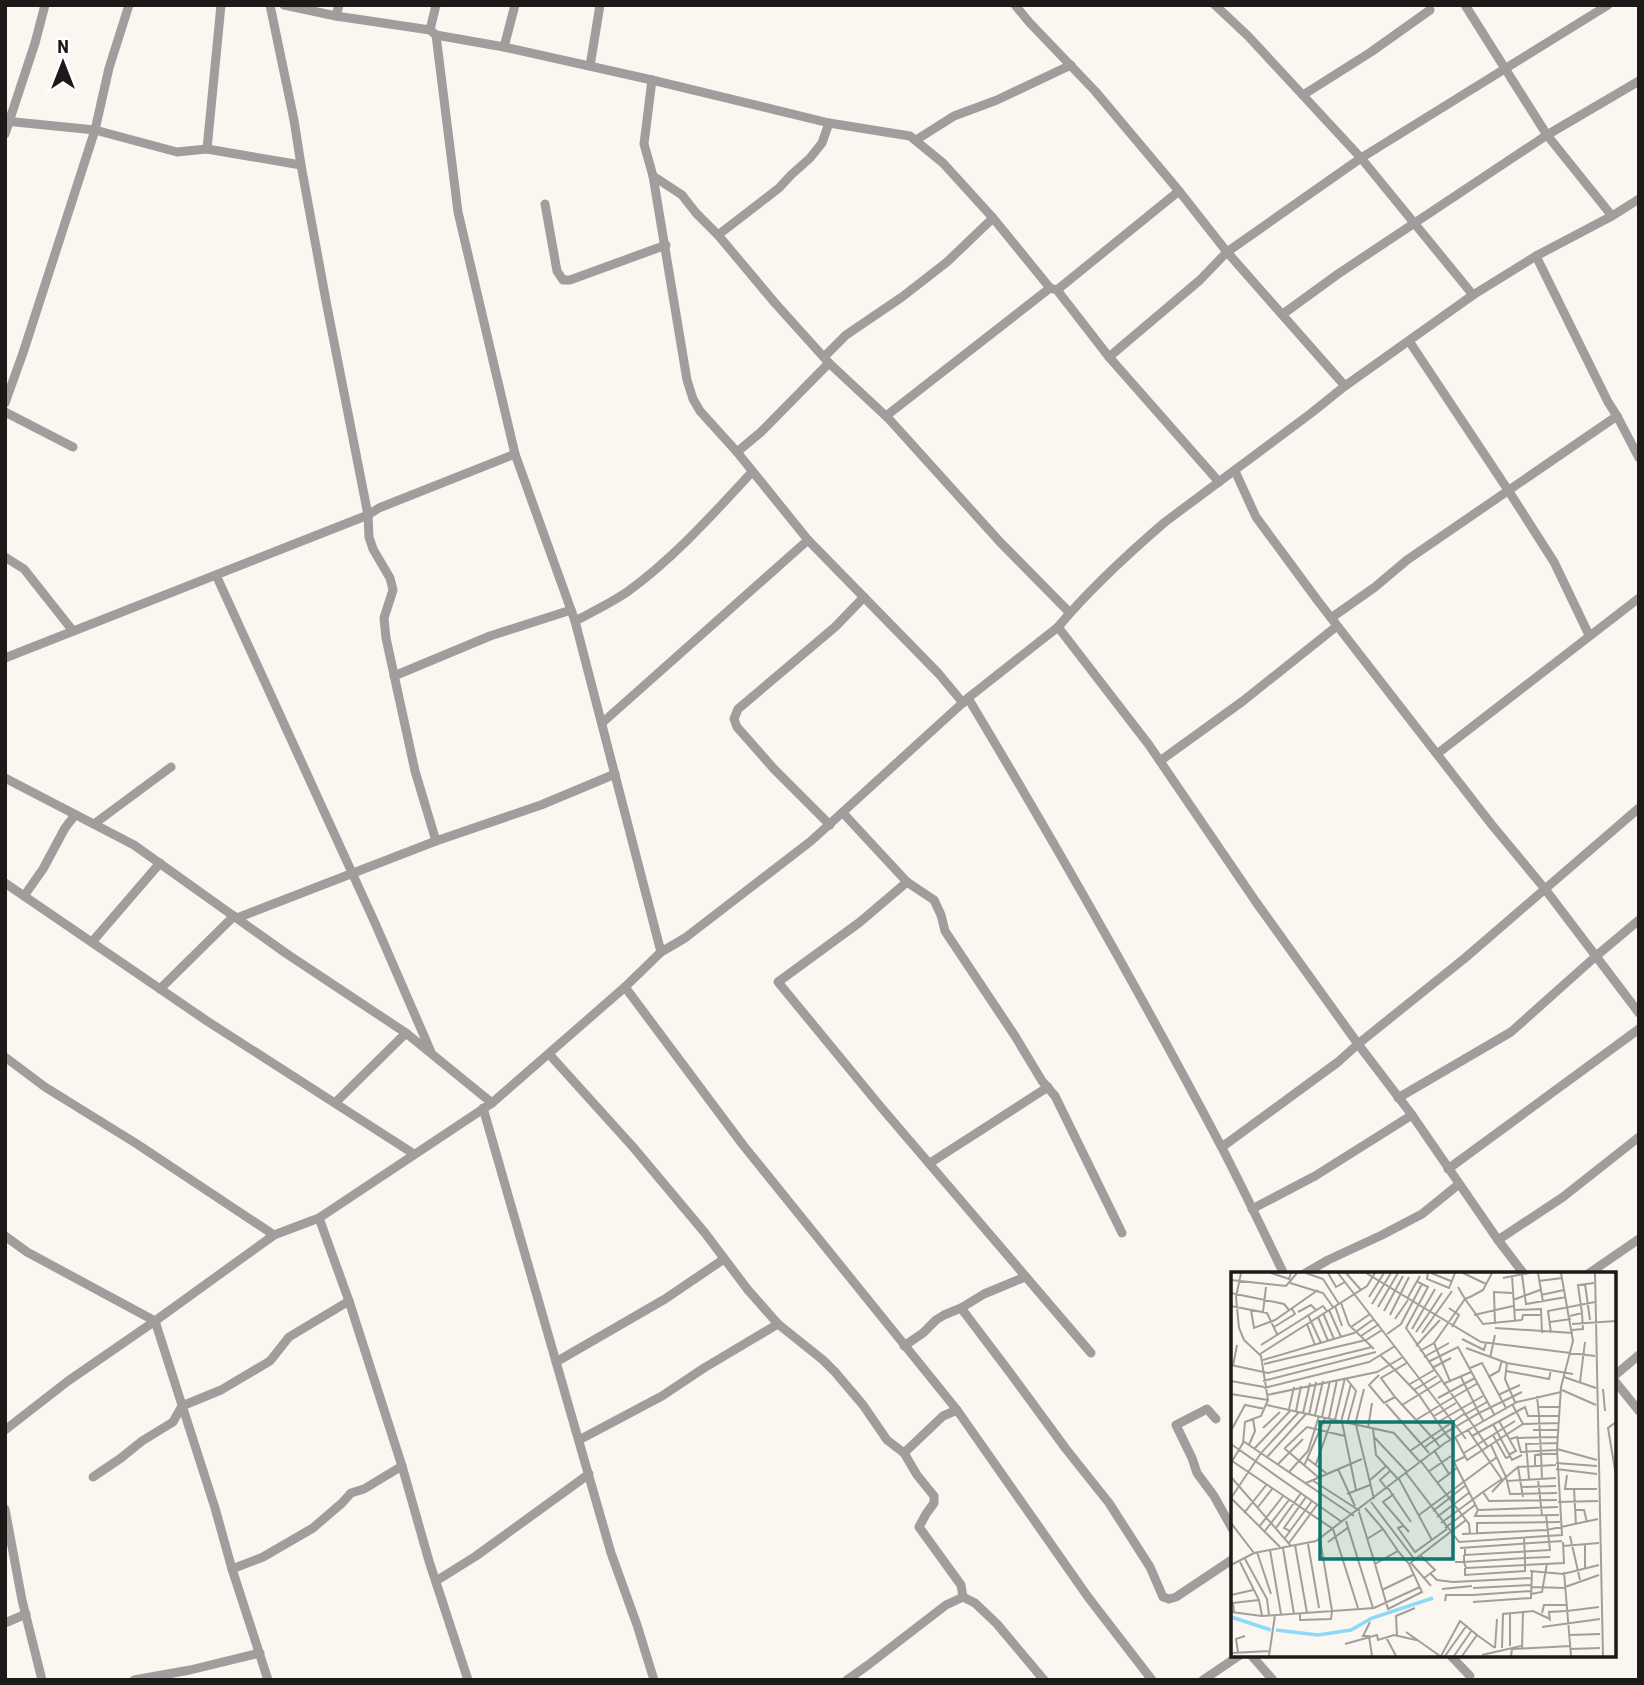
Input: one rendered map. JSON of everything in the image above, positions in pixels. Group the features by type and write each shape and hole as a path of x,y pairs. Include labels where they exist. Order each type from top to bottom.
{"street":[{"path":"5,134 45,5"},
{"path":"5,403 94,130 109,68 129,5"},
{"path":"207,149 221,5"},
{"path":"270,5 368,515 369,537 390,578 393,590 384,618 386,638 415,771 436,841"},
{"path":"284,5 433,32 652,80 830,123 910,136 943,163 993,218 1219,482"},
{"path":"336,16 339,5"},
{"path":"436,5 433,32 458,212 515,454 575,621 661,952"},
{"path":"503,47 515,5"},
{"path":"590,66 600,5"},
{"path":"1015,5 1095,91 1227,252 1345,386"},
{"path":"1215,5 1248,36 1361,158 1472,295"},
{"path":"1465,5 1547,135 1612,216"},
{"path":"1110,357 1200,280 1227,252 1361,158 1608,5"},
{"path":"1303,95 1430,10"},
{"path":"916,141 954,116 997,100 1070,65"},
{"path":"652,80 644,144 653,176 687,380 693,399 700,411 808,540 965,701 1029,801 1119,957 1222,1147 1283,1272"},
{"path":"1283,314 1338,274 1547,135 1639,81"},
{"path":"8,121 94,130 177,152 207,149 301,164"},
{"path":"718,235 779,188 810,158 822,143 830,123"},
{"path":"653,176 682,195 826,360 886,416 1000,542 1070,613"},
{"path":"886,416 1179,191"},
{"path":"5,1430 68,1381 274,1235 319,1218 492,1103 625,987 661,952 685,938 830,825 965,701 1058,627 1165,522 1345,386 1472,295 1639,199"},
{"path":"545,204 557,271 563,280 570,280 666,245"},
{"path":"737,452 761,432 846,335 947,262 993,218"},
{"path":"1536,256 1608,402 1639,458"},
{"path":"1409,341 1553,562 1589,635"},
{"path":"5,412 73,447"},
{"path":"1160,761 1243,701 1407,560 1617,416"},
{"path":"5,658 515,454"},
{"path":"1235,471 1256,517 1334,622 1545,889 1639,1013"},
{"path":"575,621 625,594 656,569 752,472"},
{"path":"602,723 808,540"},
{"path":"5,557 24,569 73,631"},
{"path":"216,575 432,1053"},
{"path":"830,825 749,742 734,719 738,709 835,626 864,597"},
{"path":"1437,754 1639,598"},
{"path":"394,676 490,636 571,610"},
{"path":"1058,627 1160,761 1256,902 1412,1115 1497,1240 1522,1272"},
{"path":"94,824 171,767"},
{"path":"160,989 235,917 436,841 541,805 615,774"},
{"path":"5,778 134,845 406,1033 492,1103"},
{"path":"1222,1147 1338,1062 1465,958 1639,808"},
{"path":"843,813 907,882 934,900 942,915 945,931 1042,1081 1055,1096 1122,1233"},
{"path":"24,896 75,815"},
{"path":"92,942 160,863"},
{"path":"907,882 860,922 778,982 1091,1353"},
{"path":"5,883 160,989 414,1154"},
{"path":"1398,1098 1511,1032 1639,920"},
{"path":"625,987 743,1144 957,1410 1088,1597 1152,1680"},
{"path":"1448,1169 1639,1028"},
{"path":"335,1103 406,1033"},
{"path":"550,1054 634,1147 778,1324 824,1360 863,1405 887,1440 904,1453 934,1496 934,1503 919,1527 961,1585 963,1597"},
{"path":"5,1057 46,1087 274,1235"},
{"path":"930,1163 1048,1087"},
{"path":"483,1108 611,1553 654,1680"},
{"path":"1252,1209 1315,1176 1412,1115"},
{"path":"1497,1240 1563,1197 1639,1137"},
{"path":"1307,1272 1422,1214 1460,1184"},
{"path":"319,1218 349,1301 468,1680"},
{"path":"5,1236 27,1252 155,1321 268,1680"},
{"path":"1591,1272 1639,1239"},
{"path":"555,1362 653,1306 724,1259"},
{"path":"904,1346 936,1320 984,1294 1025,1277"},
{"path":"93,1476 173,1422 182,1406 220,1390 270,1361 289,1337 349,1301"},
{"path":"961,1308 1109,1503 1150,1567 1163,1597 1169,1600 1176,1597 1231,1560"},
{"path":"579,1440 662,1396 778,1324"},
{"path":"1616,1376 1639,1355"},
{"path":"1616,1381 1639,1411"},
{"path":"1216,1419 1207,1409 1176,1425 1198,1473 1231,1526"},
{"path":"904,1453 943,1416 957,1410"},
{"path":"232,1569 263,1557 313,1528 351,1493 364,1489 402,1466"},
{"path":"436,1581 476,1556 589,1474"},
{"path":"5,1508 26,1614 43,1680"},
{"path":"847,1680 946,1605 963,1597"},
{"path":"963,1597 975,1603 997,1624 1044,1680"},
{"path":"5,1623 26,1614"},
{"path":"134,1680 260,1653"},
{"path":"1203,1680 1237,1657"},
{"path":"1253,1657 1273,1680"},
{"path":"1452,1657 1470,1676"}]}
